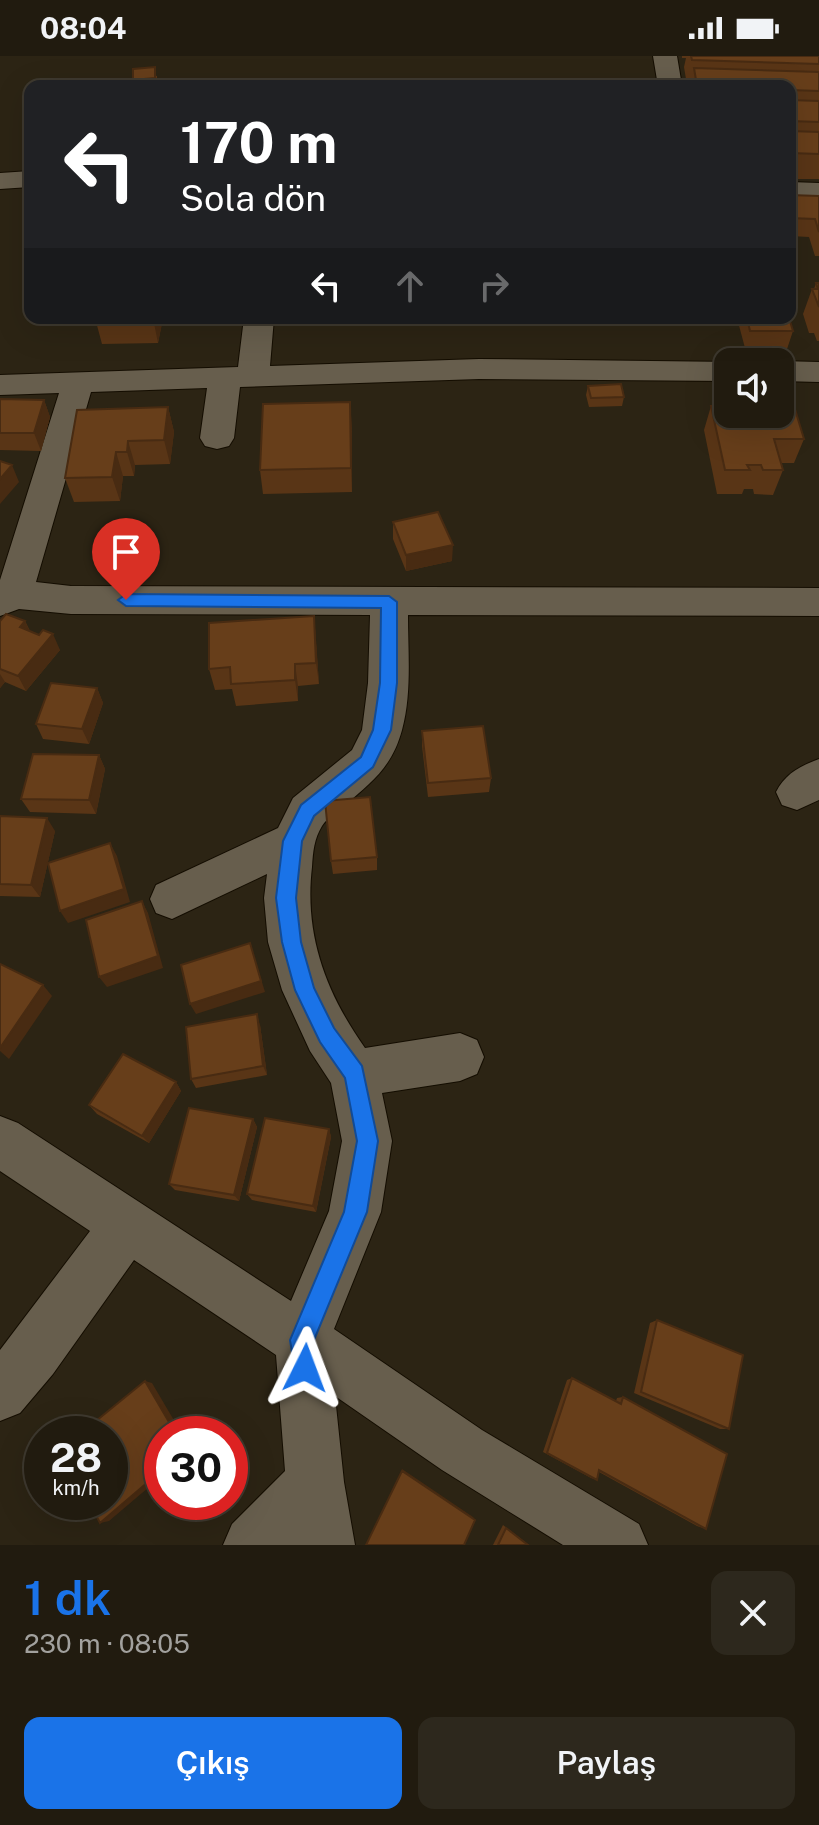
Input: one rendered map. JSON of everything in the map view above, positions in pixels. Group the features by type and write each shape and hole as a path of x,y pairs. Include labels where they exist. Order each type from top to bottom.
{"street":[{"path":"665,56 669,80"},
{"path":"0,181 24,179"},
{"path":"796,190 819,191"},
{"path":"217,438 257,324"},
{"path":"0,385 239,377 480,357 714,370"},
{"path":"794,371 819,372"},
{"path":"78,383 7,598 819,602"},
{"path":"325,1545 315,1482 302,1340 355,1212 367,1141 354,1074 327,1035 305,990 291,942 286,898 293,841 308,811 367,762 382,730 388,683 389,602"},
{"path":"172,899 293,841"},
{"path":"354,1074 460,1057"},
{"path":"0,1141 302,1340 462,1450 618,1545"},
{"path":"0,1393 33,1354 127,1225"},
{"path":"253,1545 315,1482"}],"building":[{"path":"691,56 819,56 819,64 692,60"},
{"path":"155,67 155,78 133,80 133,69"},
{"path":"694,68 819,72 819,91 796,90 796,80 696,80"},
{"path":"796,100 819,101 819,122 796,121"},
{"path":"796,131 819,132 819,154 796,153"},
{"path":"796,195 819,196 819,232 815,219 796,218"},
{"path":"816,283 819,283 819,307 812,289 818,289"},
{"path":"748,324 791,324 793,331 750,331"},
{"path":"621,384 624,397 591,398 588,386"},
{"path":"0,399 44,400 34,433 0,433"},
{"path":"350,402 351,468 260,470 263,404"},
{"path":"794,406 804,439 774,439 783,470 763,470 761,465 747,465 750,470 725,470 716,428 794,428"},
{"path":"168,407 164,440 128,441 127,452 116,452 112,477 65,478 77,410"},
{"path":"0,461 12,465 0,479"},
{"path":"438,512 453,545 406,555 393,522"},
{"path":"6,614 25,621 20,627 39,635 43,630 53,634 18,676 0,669 0,621"},
{"path":"314,616 316,663 295,664 295,680 231,684 230,667 209,669 209,623"},
{"path":"51,683 97,688 82,729 36,724"},
{"path":"483,726 491,778 428,783 422,731"},
{"path":"33,754 99,755 89,800 21,799"},
{"path":"370,797 377,857 331,861 325,801"},
{"path":"0,816 47,818 31,885 0,884"},
{"path":"110,843 124,889 60,911 48,863"},
{"path":"142,901 158,956 99,977 86,920"},
{"path":"250,943 261,981 190,1004 181,965"},
{"path":"0,964 43,985 0,1048"},
{"path":"257,1014 263,1066 191,1079 186,1027"},
{"path":"123,1054 176,1082 142,1136 89,1105"},
{"path":"189,1108 253,1119 234,1195 169,1184"},
{"path":"265,1118 329,1129 313,1206 247,1194"},
{"path":"657,1320 743,1355 729,1429 641,1392"},
{"path":"572,1378 621,1404 623,1397 727,1454 706,1529 599,1470 597,1480 547,1453"},
{"path":"145,1381 165,1416 144,1416 144,1485 128,1499 128,1416 102,1416"},
{"path":"402,1471 475,1520 464,1545 366,1545"},
{"path":"506,1528 528,1545 498,1545"}],"route":[{"path":"126,600 389,602 388,683 382,730 367,762 308,811 293,841 286,898 291,942 305,990 327,1035 354,1074 367,1141 355,1212 302,1340 305,1368"}]}
